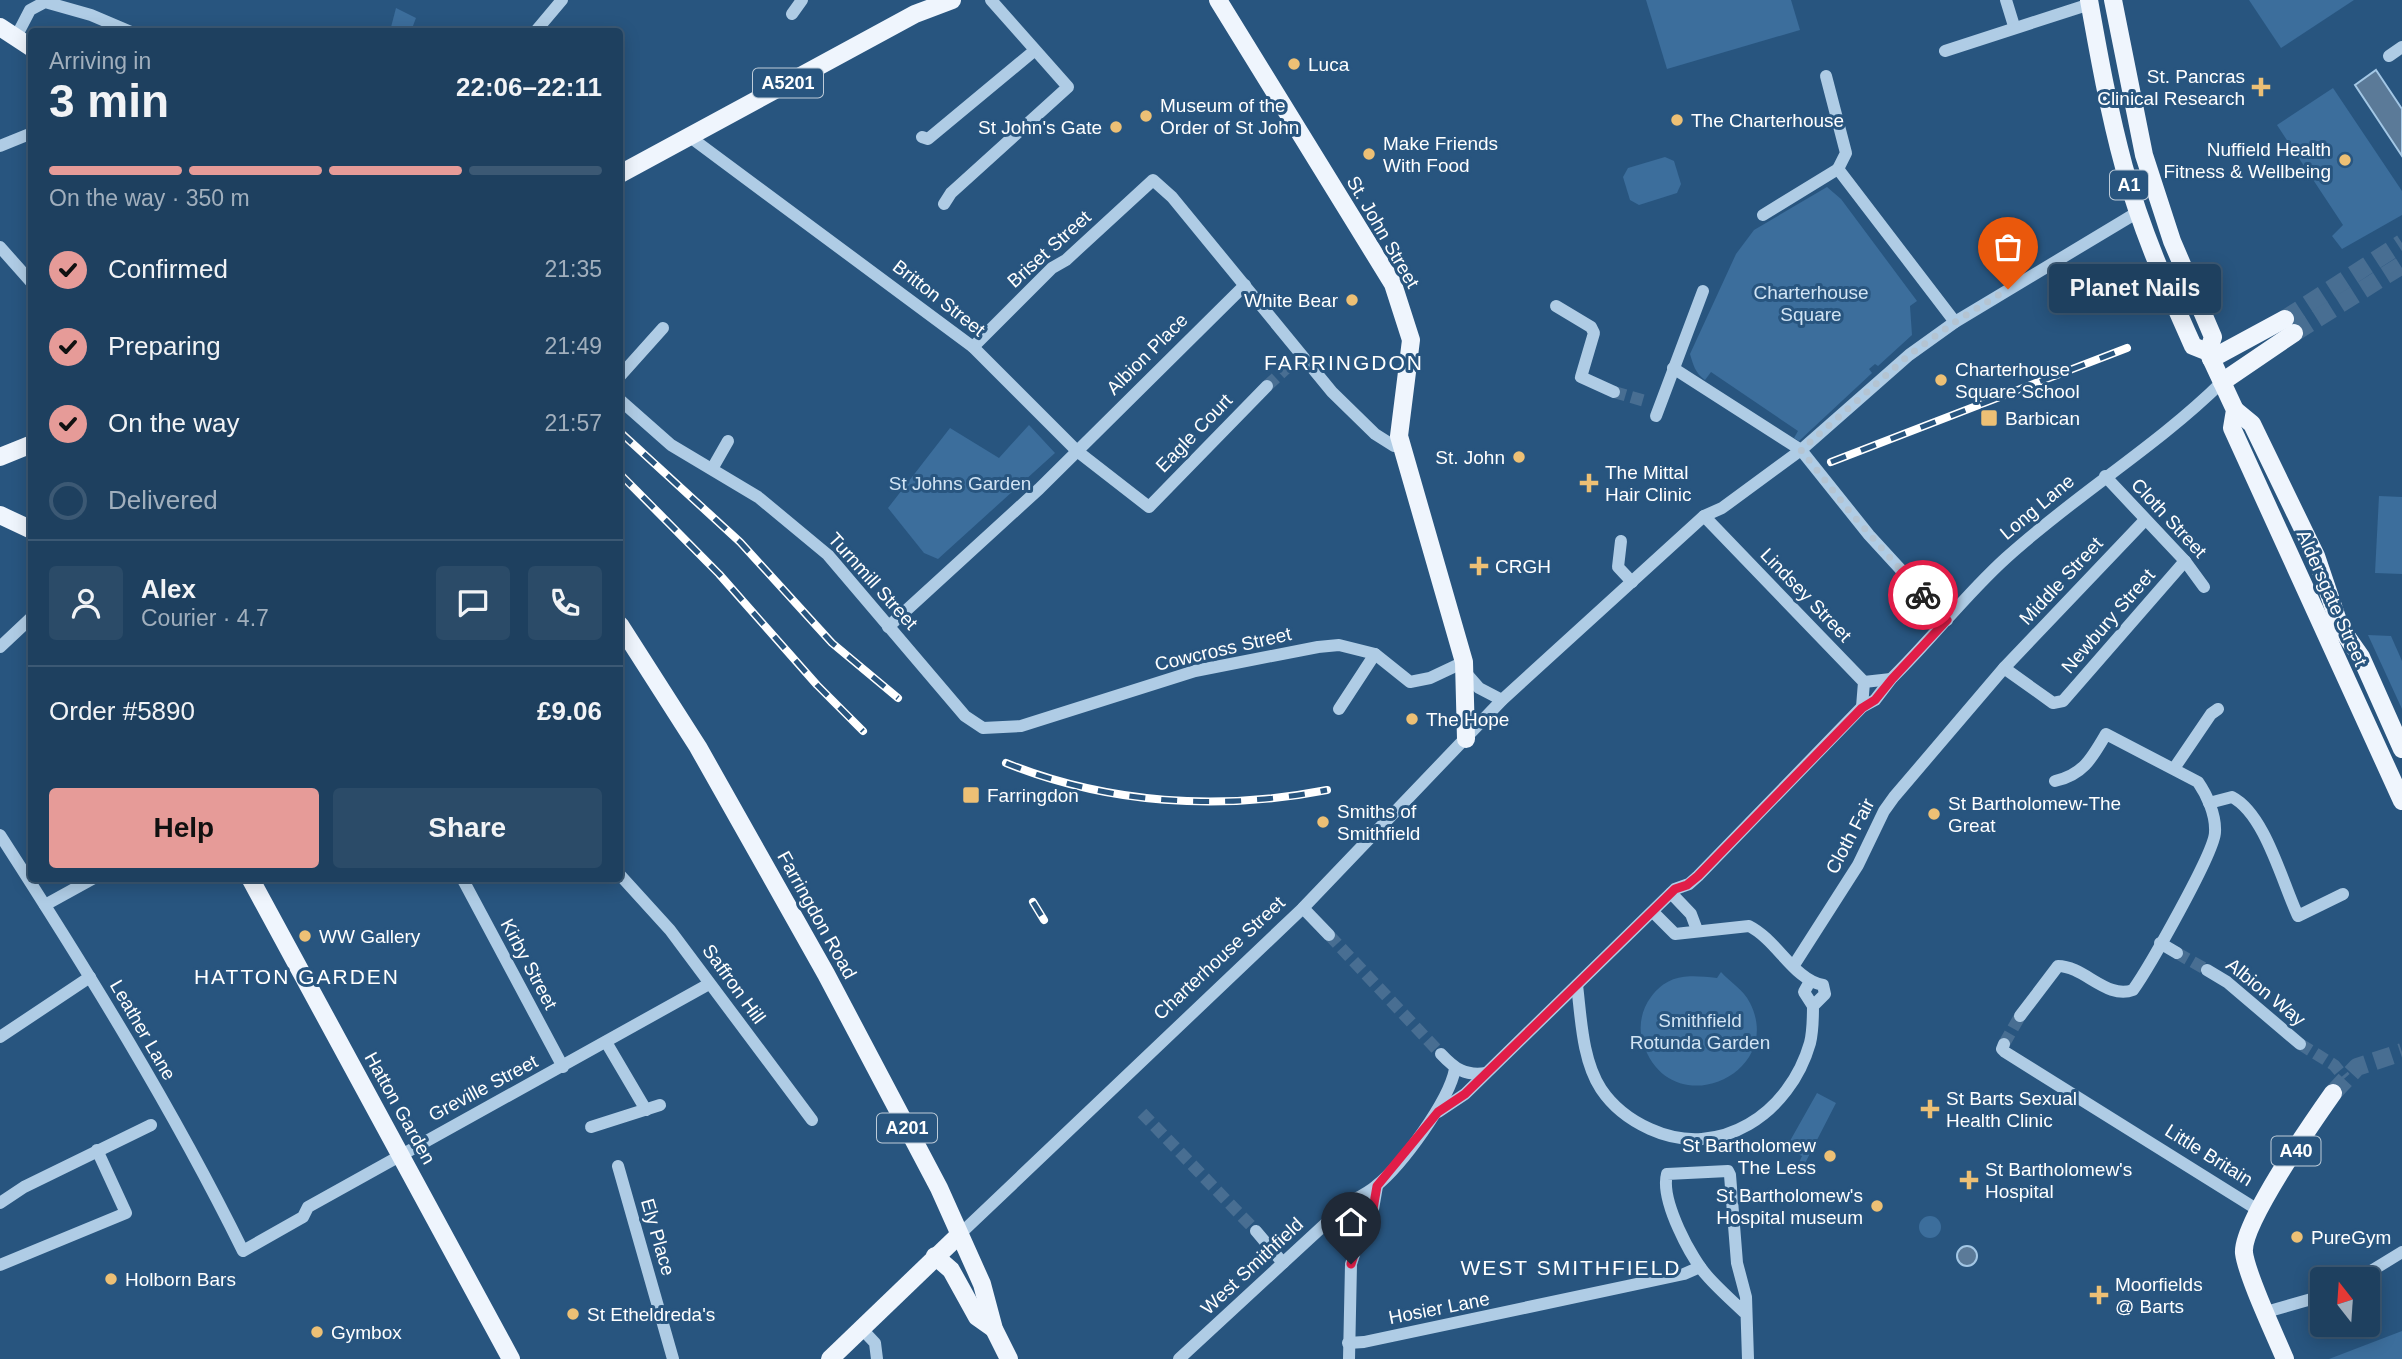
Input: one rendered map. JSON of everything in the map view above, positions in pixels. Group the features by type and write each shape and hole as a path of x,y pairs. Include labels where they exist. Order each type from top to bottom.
{"main road":[{"name":"A5201","path":"623,172 915,14 952,0"},
{"name":"St. John Street","path":"1218,0 1393,284 1411,340 1403,392 1401,444 1431,539 1464,667 1466,739"},
{"name":"Aldersgate Street","path":"2113,0 2144,155 2172,241 2213,337 2210,356 2235,410 2252,424 2319,565 2340,627 2361,657 2402,749"},
{"name":"Aldersgate Street","path":"2089,2 2109,109 2138,212 2193,346 2210,356"},
{"path":"8,32 28,45"},
{"path":"2210,356 2290,326 2222,382"},
{"name":"Aldersgate Street","path":"2235,410 2232,428 2402,801"},
{"path":"0,457 28,446"},
{"path":"0,515 28,528"},
{"name":"Farringdon Road","path":"623,630 698,747 826,974 939,1188 959,1235"},
{"name":"Hatton Garden","path":"252,882 510,1359"},
{"name":"A40","path":"2258,1210 2333,1093"},
{"name":"Little Britain","path":"2258,1210 2250,1227 2244,1252 2266,1312"},
{"name":"Charterhouse Street","path":"830,1359 860,1327 959,1235"},
{"name":"A201","path":"959,1235 990,1304 994,1329 1009,1359"},
{"name":"A201","path":"935,1255 951,1270 977,1317 994,1329"},
{"name":"A40","path":"2266,1312 2285,1359"}],"street":[{"path":"538,28 562,0"},
{"path":"792,14 802,0"},
{"path":"944,204 951,193 1068,87 991,0"},
{"path":"2006,0 2014,26"},
{"path":"8,32 38,3 60,2 122,28"},
{"path":"1945,51 2089,2"},
{"path":"2389,56 2402,47"},
{"path":"922,137 928,139 1034,51"},
{"path":"1763,215 1838,169 1846,153 1826,76"},
{"path":"0,146 28,135"},
{"name":"Britton Street","path":"690,137 973,348 1077,451 1149,507"},
{"path":"1838,169 1955,322"},
{"name":"Briset Street","path":"973,348 1052,268 1066,260 1153,180 1172,197 1245,285"},
{"path":"1801,450 1909,355 1955,322 2138,212"},
{"path":"0,247 28,278"},
{"path":"1245,285 1296,359 1375,434 1394,446 1401,444"},
{"name":"Albion Place","path":"888,627 943,580 945,572 1077,451 1245,285"},
{"path":"1654,408 1703,291"},
{"path":"1556,306 1591,327 1594,333 1581,377 1614,391"},
{"path":"623,373 663,328"},
{"path":"1673,368 1801,450 1861,526 1947,620"},
{"name":"Long Lane","path":"1671,893 1698,876 1862,708 1875,700 2005,559 2105,476 2193,410 2222,382"},
{"name":"Eagle Court","path":"1149,507 1267,386"},
{"name":"Turnmill Street","path":"623,403 671,445 758,497 828,555 965,716 983,728"},
{"path":"712,469 728,441"},
{"name":"Charterhouse Street","path":"959,1235 1303,908 1502,700 1704,516 1721,508 1801,450"},
{"name":"Cloth Street","path":"2105,476 2185,562 2204,587"},
{"name":"Lindsey Street","path":"1704,516 1864,682"},
{"name":"Middle Street","path":"2004,668 2145,520"},
{"path":"1621,541 1618,566 1632,582"},
{"name":"Newbury Street","path":"2004,668 2053,703 2058,703 2185,562"},
{"path":"0,647 28,621"},
{"name":"Cowcross Street","path":"983,728 1021,726 1195,671 1318,647 1339,645 1375,654 1410,682 1464,667"},
{"path":"1339,709 1375,654"},
{"path":"1464,667 1479,688 1502,700"},
{"name":"Cloth Fair","path":"1794,965 1858,865 1884,811 2004,668"},
{"path":"1862,708 1864,682 1892,679"},
{"path":"2175,767 2211,714 2218,709"},
{"path":"2020,1016 2058,966 2072,968 2118,992 2133,990 2213,841 2215,832 2209,803 2198,782 2175,767 2106,734 2082,771 2072,778 2055,782"},
{"path":"2209,803 2232,797 2245,804 2256,821 2298,916 2343,894"},
{"name":"Leather Lane","path":"0,835 28,879"},
{"name":"Saffron Hill","path":"623,878 670,930 812,1120"},
{"name":"Leather Lane","path":"30,882 90,977 207,1177 243,1251"},
{"path":"45,905 87,882"},
{"name":"Kirby Street","path":"463,882 564,1067"},
{"path":"1671,893 1691,914 1697,930"},
{"name":"West Smithfield","path":"1438,1112 1465,1094 1671,893"},
{"path":"1303,908 1329,935"},
{"path":"1577,985 1588,1057 1600,1088 1631,1120 1662,1134 1687,1139 1726,1136 1761,1118 1781,1100 1801,1068 1810,1045 1813,1006 1804,992 1809,983 1794,965 1749,926 1675,934 1653,912"},
{"path":"2160,943 2177,953"},
{"name":"Albion Way","path":"2207,970 2227,982 2300,1044"},
{"path":"0,1037 90,977"},
{"name":"Greville Street","path":"243,1251 303,1217 308,1208 401,1154 564,1067 709,984"},
{"path":"606,1042 646,1110"},
{"name":"Little Britain","path":"2004,1044 2002,1049 2005,1052 2258,1210"},
{"path":"1441,1054 1455,1069 1473,1075 1486,1073"},
{"name":"West Smithfield","path":"1179,1359 1348,1203 1377,1186 1438,1112 1453,1082 1455,1069"},
{"path":"591,1127 660,1105"},
{"path":"0,1203 97,1150 151,1125"},
{"path":"0,1265 126,1213 97,1150"},
{"name":"Ely Place","path":"618,1166 673,1359"},
{"path":"1744,1312 1700,1267 1674,1218 1665,1176 1728,1171 1737,1263 1746,1297 1744,1312 1748,1359"},
{"path":"1349,1359 1351,1264 1361,1233 1372,1215 1377,1186"},
{"path":"1256,1231 1283,1263"},
{"path":"2378,1267 2402,1252"},
{"name":"Hosier Lane","path":"1348,1343 1509,1313 1700,1267"},
{"path":"2266,1312 2310,1299"},
{"path":"860,1327 875,1343 877,1359"}],"green space":[{"path":"1646,0 1791,0 1800,30 1667,69"},
{"path":"2249,0 2354,0 2281,48"},
{"path":"396,8 416,18 412,28 391,28"},
{"path":"2333,88 2402,191 2402,215 2342,249 2332,236 2343,225 2277,125"},
{"path":"1665,157 1674,161 1681,184 1677,193 1639,205 1630,200 1623,177 1628,168"},
{"name":"Charterhouse Square","path":"1827,187 1841,199 1917,301 1910,306 1912,335 1878,366 1875,364 1869,369 1872,373 1799,441 1794,438 1798,431 1711,372 1705,380 1693,365 1690,354 1736,254 1754,230"},
{"name":"St Johns Garden","path":"1029,425 1055,453 938,559 924,553 888,508 950,428 999,458"},
{"path":"2379,496 2402,497 2402,574 2375,573"},
{"path":"2368,635 2391,636 2402,661 2402,709"},
{"name":"Smithfield Rotunda Garden","path":"1721,972 1750,1003 1757,1029 1752,1051 1739,1069 1720,1081 1698,1086 1676,1082 1657,1068 1643,1043 1641,1025 1645,1008 1651,997 1665,983 1689,976 1717,978"},
{"path":"1817,1093 1836,1103 1802,1169 1797,1167 1802,1156 1786,1148"},
{"path":"1930,1216 1938,1219 1941,1227 1938,1235 1930,1238 1922,1235 1919,1227 1922,1219"},
{"path":"2402,1331 2402,1359 2329,1359"}],"shaded area":[{"path":"2376,70 2402,109 2402,156 2355,85"},
{"path":"1963,1246 1971,1246 1977,1256 1971,1266 1963,1266 1957,1260 1957,1252"}],"tunnel":[{"path":"2285,319 2402,243"},
{"path":"2294,333 2402,265"},
{"path":"1267,386 1292,363"},
{"path":"1614,392 1645,401"},
{"path":"1329,935 1441,1054"},
{"path":"2177,953 2207,970"},
{"path":"2004,1044 2020,1016"},
{"path":"2300,1044 2334,1065 2345,1078"},
{"path":"2333,1093 2357,1067 2402,1052"},
{"path":"1142,1113 1256,1231"}],"railway":[{"path":"1831,462 2127,348"},
{"path":"623,435 740,542 832,643 898,698"},
{"path":"623,477 719,574 817,685 863,731"},
{"path":"1006,763 1084,787 1164,800 1246,800 1327,790"},
{"path":"1033,902 1044,920"}],"way so far":[{"path":"1923,595 1875,542 1801,450 1909,355 2008,289"}],"place":[{"name":"Luca","path":"1294,64"},
{"name":"St. Pancras Clinical Research","path":"2261,87"},
{"name":"Museum of the Order of St John","path":"1146,116"},
{"name":"The Charterhouse","path":"1677,120"},
{"name":"St John's Gate","path":"1116,127"},
{"name":"Make Friends With Food","path":"1369,154"},
{"name":"Nuffield Health Fitness & Wellbeing","path":"2345,160"},
{"name":"Planet Nails","path":"2008,289"},
{"name":"White Bear","path":"1352,300"},
{"name":"Charterhouse Square School","path":"1941,380"},
{"name":"Barbican","path":"1989,418"},
{"name":"St. John","path":"1519,457"},
{"name":"The Mittal Hair Clinic","path":"1589,483"},
{"name":"CRGH","path":"1479,566"},
{"name":"The Hope","path":"1412,719"},
{"name":"Farringdon","path":"971,795"},
{"name":"St Bartholomew-The Great","path":"1934,814"},
{"name":"Smiths of Smithfield","path":"1323,822"},
{"name":"WW Gallery","path":"305,936"},
{"name":"St Barts Sexual Health Clinic","path":"1930,1109"},
{"name":"St Bartholomew The Less","path":"1830,1156"},
{"name":"St Bartholomew's Hospital","path":"1969,1180"},
{"name":"St Bartholomew's Hospital museum","path":"1877,1206"},
{"name":"PureGym","path":"2297,1237"},
{"name":"Holborn Bars","path":"111,1279"},
{"name":"Moorfields @ Barts","path":"2099,1295"},
{"name":"St Etheldreda's","path":"573,1314"},
{"name":"Gymbox","path":"317,1332"}],"district":[{"name":"FARRINGDON","path":"1344,362"},
{"name":"HATTON GARDEN","path":"297,976"},
{"name":"WEST SMITHFIELD","path":"1571,1267"}],"route":[{"path":"1351,1264 1361,1233 1372,1215 1377,1186 1438,1112 1465,1094 1675,889 1687,885 1698,876 1862,708 1875,700 1947,620 1923,595"}]}
